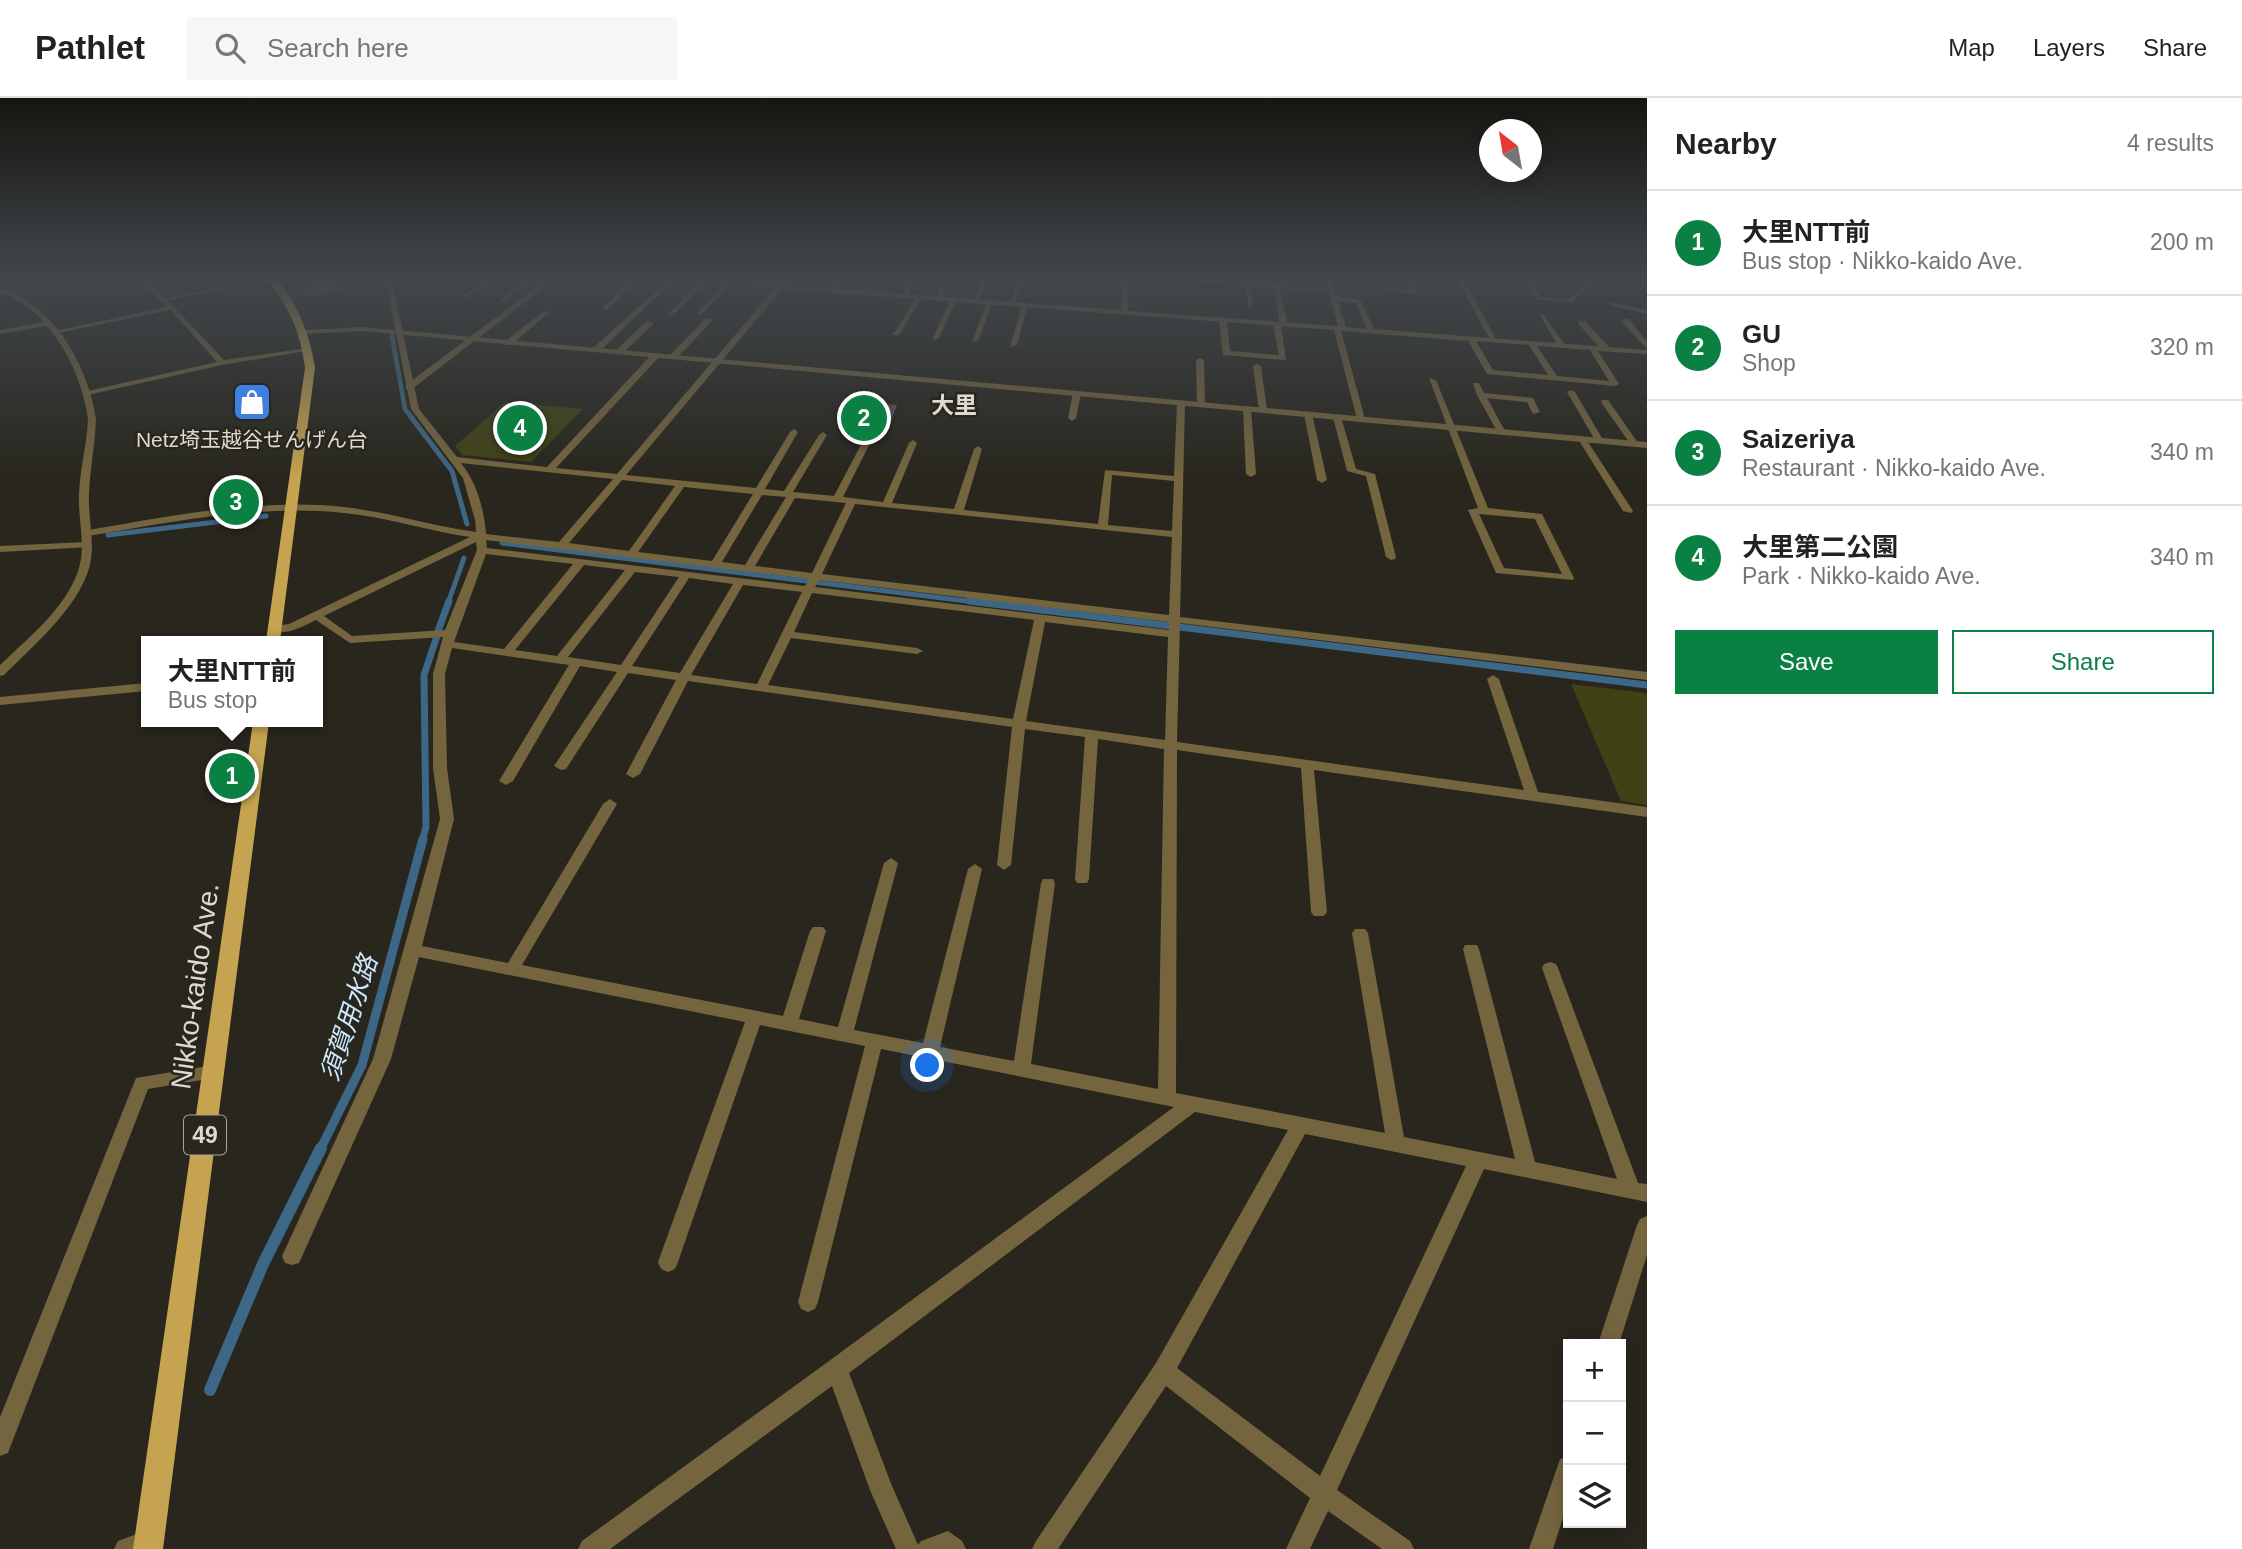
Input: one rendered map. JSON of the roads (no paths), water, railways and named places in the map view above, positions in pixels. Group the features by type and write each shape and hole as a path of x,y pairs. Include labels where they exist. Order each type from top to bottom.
{"main road":[{"path":"273,635 309,383 307,344"},
{"name":"Nikko-kaido Ave.","path":"149,1545 260,727"}],"street":[{"path":"0,672 43,627 80,579 87,545 84,506 86,461 92,421 86,394 60,344"},
{"path":"204,344 222,363"},
{"path":"292,1256 382,1059 413,950 447,819 440,768 439,674 448,639 482,543 480,520 468,478 415,409 401,344"},
{"path":"410,387 468,344"},
{"path":"517,344 1647,445"},
{"path":"596,350 603,344"},
{"path":"619,352 628,344"},
{"path":"673,357 686,344"},
{"path":"562,545 732,344"},
{"path":"1225,344 1226,354 1283,358 1282,344"},
{"path":"1341,344 1361,419"},
{"path":"1474,344 1490,372 1615,384 1593,348"},
{"path":"1528,344 1647,352"},
{"path":"1532,344 1553,378"},
{"path":"1601,344 1606,349"},
{"path":"86,394 222,363 308,350"},
{"path":"551,468 656,355"},
{"path":"1200,360 1201,404"},
{"path":"1257,366 1263,410"},
{"path":"1432,380 1485,511"},
{"path":"1476,385 1501,432"},
{"path":"1572,392 1599,440"},
{"path":"1072,418 1077,393"},
{"path":"1481,395 1530,400 1536,412"},
{"path":"1605,402 1634,443"},
{"path":"1167,1097 1171,744 1181,403"},
{"path":"1247,409 1251,474"},
{"path":"1308,414 1322,480"},
{"path":"1337,417 1352,471 1370,474 1391,557"},
{"path":"715,565 794,432"},
{"path":"748,569 823,435"},
{"path":"837,499 868,439"},
{"path":"1582,439 1628,511"},
{"path":"887,505 913,443"},
{"path":"958,512 978,449"},
{"path":"456,460 1177,535"},
{"path":"1103,527 1108,472 1179,480"},
{"path":"631,555 681,484"},
{"path":"761,688 852,501"},
{"path":"88,533 192,518 291,509 343,510 580,563 1175,634"},
{"path":"1473,510 1485,511 1539,516 1569,578 1500,571 1473,510"},
{"path":"273,635 482,543 562,545 1647,676"},
{"path":"0,549 87,545"},
{"path":"507,652 580,563"},
{"path":"560,660 631,570"},
{"path":"561,766 685,576"},
{"path":"633,774 684,677 739,582"},
{"path":"316,615 350,640 448,639 560,660 1647,812"},
{"path":"1004,865 1019,723 1040,618"},
{"path":"786,634 917,650"},
{"path":"506,781 578,662"},
{"path":"1493,679 1532,795"},
{"path":"0,701 141,687"},
{"path":"1082,879 1091,733"},
{"path":"1307,763 1319,912"},
{"path":"512,969 610,804"},
{"path":"844,1034 891,863"},
{"path":"930,1051 975,869"},
{"path":"1022,1069 1048,883"},
{"path":"789,1024 818,931"},
{"path":"1360,933 1396,1143"},
{"path":"1471,949 1527,1169"},
{"path":"413,950 1639,1191"},
{"path":"1550,968 1639,1191"},
{"path":"668,1262 755,1017"},
{"path":"808,1302 875,1040"},
{"path":"0,1445 142,1083 214,1072"},
{"path":"590,1549 837,1369 1193,1103"},
{"path":"1044,1549 1164,1371 1301,1124"},
{"path":"1298,1549 1479,1159"},
{"path":"1610,1339 1647,1225"},
{"path":"837,1369 882,1490 908,1549"},
{"path":"1164,1371 1324,1494 1402,1549"},
{"path":"1541,1549 1563,1482"},
{"path":"929,1549 948,1543 954,1549"},
{"path":"125,1549 149,1545"}],"waterway":[{"name":"須賀用水路","path":"393,344 405,409 413,419"},
{"name":"須賀用水路","path":"411,417 452,471 467,524"},
{"path":"108,535 266,516"},
{"path":"502,543 983,603"},
{"name":"須賀用水路","path":"448,603 464,558"},
{"name":"須賀用水路","path":"438,631 449,601"},
{"path":"969,601 1647,685"},
{"name":"須賀用水路","path":"422,841 426,827 424,675 437,636"},
{"name":"須賀用水路","path":"320,1150 362,1065 423,839"},
{"name":"須賀用水路","path":"210,1390 263,1264 320,1150"}],"place":[{"name":"Netz埼玉越谷せんげん台","path":"252,402"},
{"name":"GU","path":"864,418"},
{"name":"大里第二公園","path":"520,428"},
{"name":"Saizeriya","path":"236,502"},
{"name":"大里NTT前","path":"232,776"}],"district":[{"name":"大里","path":"954,405"}]}
